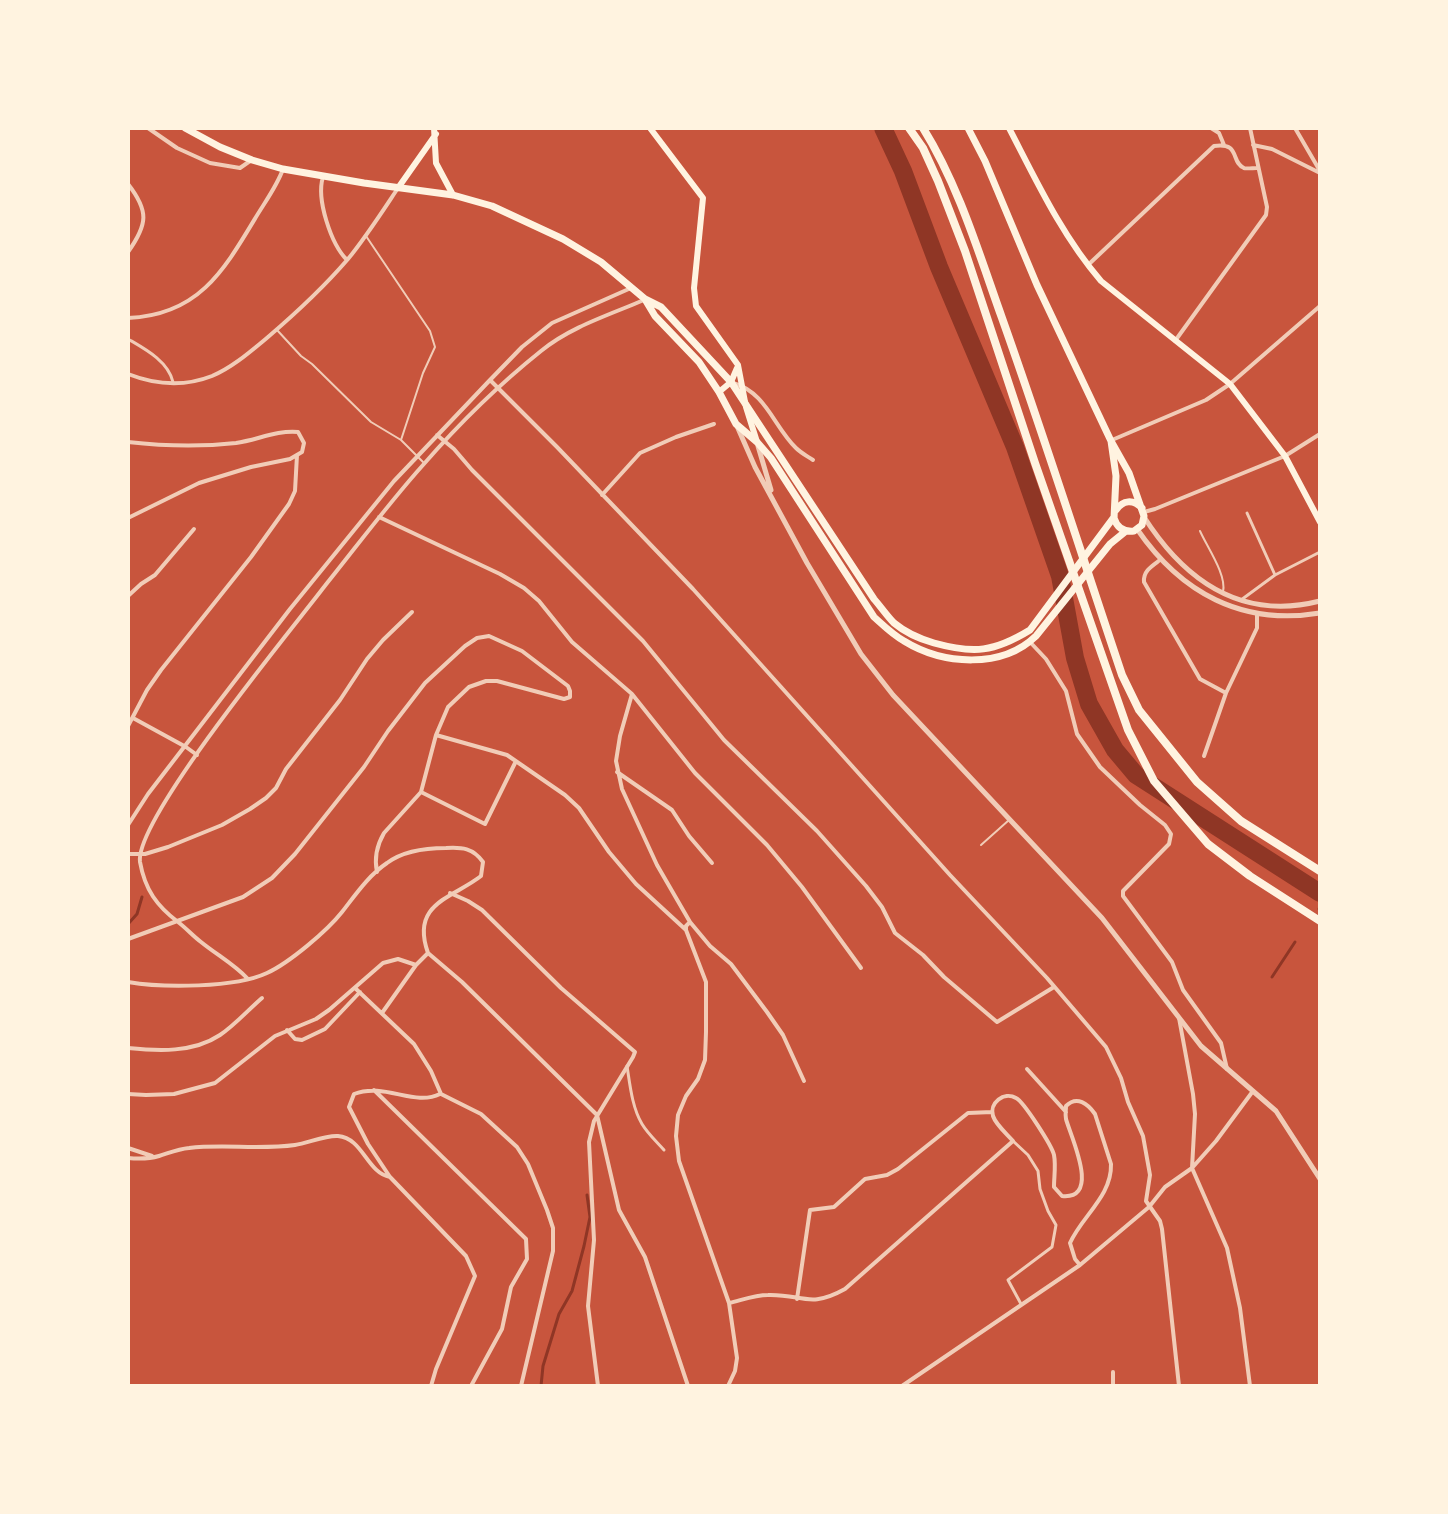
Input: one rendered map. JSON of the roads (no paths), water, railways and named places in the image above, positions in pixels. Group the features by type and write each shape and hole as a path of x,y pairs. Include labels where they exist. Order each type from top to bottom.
{"highway":[{"path":"185,128 220,147 283,169 453,195 492,206 563,239 601,262 645,299 661,307 731,382 874,599 893,622 926,641 957,649 981,650 1032,636 1119,506 1126,502 1135,503 1143,512"},
{"path":"909,128 923,148 965,251 1128,730 1154,781 1208,844 1250,876 1320,921"},
{"path":"923,128 948,174 976,246 1122,675 1139,710 1214,799 1241,821 1320,871"},
{"path":"645,299 655,316 699,362 736,424 771,458 874,617 907,643 936,654 988,660 1012,652 1032,636 1110,544 1126,531 1142,525 1143,512 1129,473 1037,285 968,128"},
{"path":"1111,441 1116,476 1115,514 1119,527 1126,531"}],"main road":[{"path":"650,128 703,198 694,288 696,306 738,365 757,442"},
{"path":"1009,128 1066,234 1087,265 1101,281 1230,384 1285,456 1320,522"},
{"path":"398,188 435,131"},
{"path":"435,131 436,163 453,195"},
{"path":"719,392 731,382 738,365"}],"street":[{"path":"148,128 177,148 210,163 240,168 252,160"},
{"path":"1211,128 1219,133 1224,145"},
{"path":"1175,341 1266,215 1267,207 1250,128"},
{"path":"1295,128 1320,172"},
{"path":"1087,265 1214,146 1224,145 1232,149 1240,165 1245,168 1258,168"},
{"path":"1253,145 1272,149 1320,172"},
{"path":"128,318 156,316 179,307 209,285 238,248 283,169"},
{"path":"323,177 321,192 331,234 339,252 347,260"},
{"path":"128,184 143,205 144,215 139,233 128,252"},
{"path":"128,374 153,383 197,381 214,375 248,354 313,296 347,260 398,188"},
{"path":"128,825 148,794 290,609 394,481 437,435 522,347 552,323 631,288"},
{"path":"248,979 164,912 155,901 140,855 164,804 276,649 379,517 445,442 554,341 645,299"},
{"path":"1111,441 1206,400 1230,384 1320,306"},
{"path":"128,339 162,363 171,374 173,383"},
{"path":"490,380 693,589 1106,1047 1143,1136 1150,1175 1146,1201 1162,1229 1179,1386"},
{"path":"731,382 756,394 796,448 813,460"},
{"path":"602,495 640,453 714,424"},
{"path":"736,424 755,467 807,563 861,654 893,695 1102,918 1201,1046 1276,1111 1320,1179"},
{"path":"128,442 167,445 238,443 286,431 298,432 304,443 302,452 290,459 199,483 128,518"},
{"path":"1320,434 1285,456 1143,512 1157,537 1186,569 1223,593 1257,604 1280,606 1320,601"},
{"path":"437,435 643,641 700,714 817,831 866,886 882,907 895,933 944,977 997,1022 1054,987"},
{"path":"757,442 775,502"},
{"path":"128,726 161,670 289,504 295,491 297,455"},
{"path":"1247,513 1275,575"},
{"path":"379,517 500,574 539,601 572,642 632,694 695,773 767,845 861,968"},
{"path":"128,596 155,575 194,529"},
{"path":"1137,529 1160,560 1212,599 1257,614 1289,617 1320,613"},
{"path":"1241,600 1275,575 1320,552"},
{"path":"1160,560 1147,571 1144,582 1200,679 1226,693"},
{"path":"128,854 154,852 222,825 266,798 367,659 412,612"},
{"path":"1204,756 1226,693 1257,628 1257,614"},
{"path":"128,939 243,897 272,878 364,767 425,683 477,638 489,636 522,651 568,686 570,697 564,699 497,681 478,682 460,694 448,707 436,735 421,792 384,833 376,856 377,872"},
{"path":"1032,636 1066,691 1077,734 1100,767 1165,825 1171,834 1169,844 1123,891 1123,896 1172,962 1183,990 1221,1043 1227,1069"},
{"path":"632,694 616,761 622,789 657,865 690,922 710,946 731,964 767,1012 783,1035 804,1081"},
{"path":"133,717 197,755"},
{"path":"436,735 507,755 565,795 579,808 636,884 686,930 706,982 705,1060 678,1115 676,1136 679,1161 729,1303 737,1358 728,1386"},
{"path":"421,792 485,824 516,761"},
{"path":"617,772 672,810 712,863"},
{"path":"128,982 170,985 216,983 268,973 317,936 389,861 414,852 463,847 477,854 483,862 481,876 450,893 429,915 425,930 428,953 462,982 597,1115 619,1210 645,1257 686,1385"},
{"path":"450,893 482,910 561,988 633,1049 635,1055 591,1126 589,1142 594,1240 588,1306 598,1386"},
{"path":"686,930 690,922"},
{"path":"382,1013 428,953"},
{"path":"128,1094 174,1094 215,1083 275,1036 316,1019 329,1010 383,963 398,959 416,965"},
{"path":"355,988 414,1044 441,1094 481,1114 517,1147 528,1164 553,1228 553,1251 521,1386"},
{"path":"287,1030 295,1039 302,1040 325,1029 360,992"},
{"path":"128,1048 167,1050 207,1042 224,1032 262,998"},
{"path":"1178,1016 1194,1104 1192,1168 1227,1248 1240,1308 1250,1386"},
{"path":"627,1066 632,1096 643,1126 664,1150"},
{"path":"1027,1069 1066,1112"},
{"path":"431,1386 475,1276 466,1256 390,1177 349,1107 354,1094 373,1089 412,1097 436,1097 441,1094"},
{"path":"373,1089 526,1239 527,1259 511,1287 502,1329 471,1386"},
{"path":"902,1386 1080,1265 1149,1207 1165,1187 1192,1168 1253,1091"},
{"path":"1021,1304 1008,1280 1052,1247 1056,1225 1040,1189 1038,1171 992,1112 1001,1097 1009,1095 1019,1099 1053,1150 1054,1187 1062,1196 1073,1195 1080,1187 1082,1170 1066,1106 1077,1100 1090,1107 1095,1114 1111,1164 1109,1182 1070,1243 1080,1265"},
{"path":"797,1299 810,1210 834,1207 865,1179 887,1175 898,1169 968,1113 992,1112"},
{"path":"128,1158 154,1157 184,1148 294,1145 337,1136 350,1140 381,1175 390,1177"},
{"path":"729,1303 765,1295 819,1301 845,1289 1013,1141"},
{"path":"128,1148 154,1157"},
{"path":"1113,1372 1113,1386"}],"lane":[{"path":"366,236 430,331 435,347 401,440"},
{"path":"276,329 371,422 401,440 425,463"},
{"path":"1200,531 1222,576 1225,586 1223,593"},
{"path":"981,845 1009,820"}],"waterway":[{"path":"883,128 1015,447 1060,576 1075,658 1089,704 1115,750 1136,775 1320,893"},
{"path":"128,924 137,914 142,897"},
{"path":"1272,977 1295,942"},
{"path":"541,1386 543,1366 559,1314 572,1291 584,1246 590,1217 587,1195"}]}
